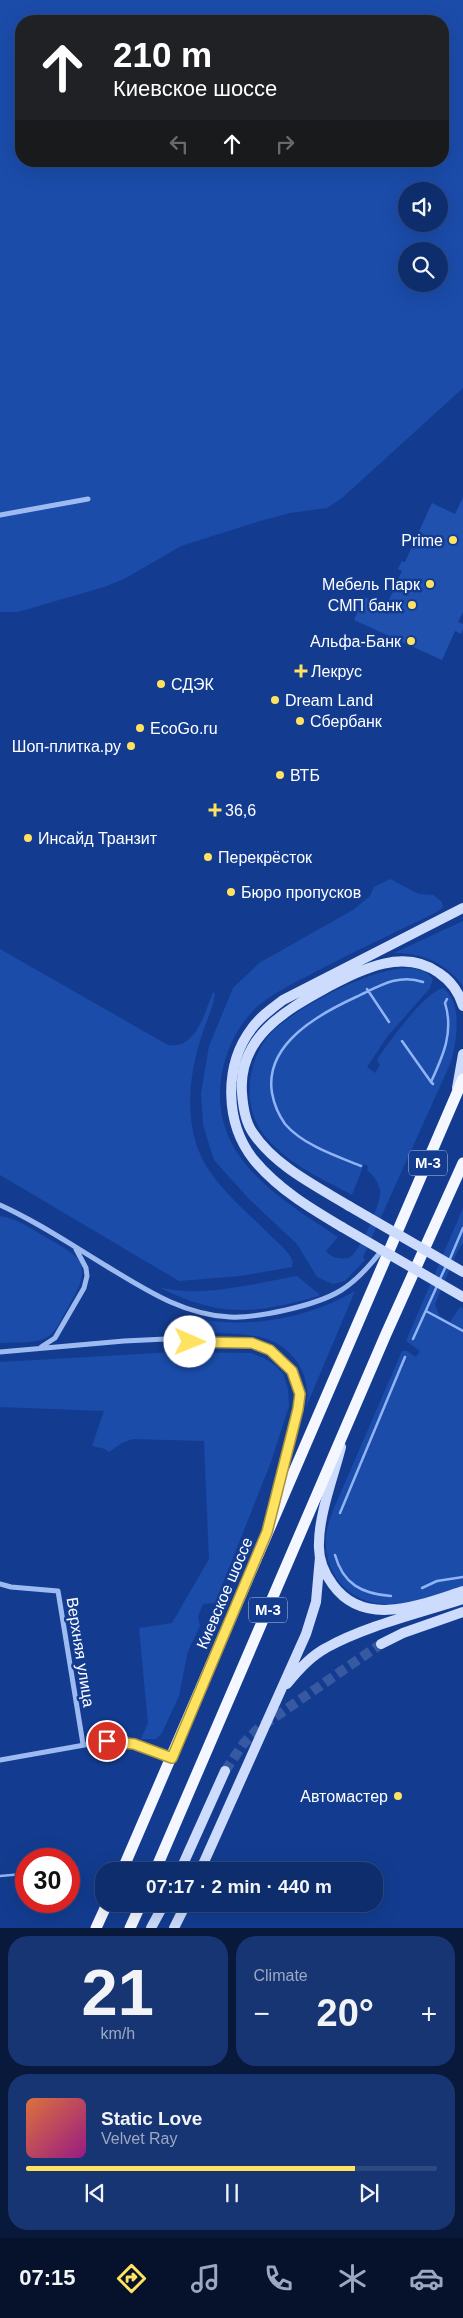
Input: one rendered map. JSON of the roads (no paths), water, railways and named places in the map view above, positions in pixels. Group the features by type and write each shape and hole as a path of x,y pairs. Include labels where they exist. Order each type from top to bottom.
{"highway":[{"name":"Киевское шоссе","path":"126,1862 267,1532 402,1225 463,1079"},
{"name":"М-3","path":"159,1862 463,1163"},
{"path":"96,1928 103,1912"},
{"path":"130,1928 137,1912"}],"main road":[{"path":"463,908 283,1000 266,1013 251,1029 236,1060 232,1080 232,1108 237,1129 247,1150 262,1169 289,1193 342,1227 463,1297"},
{"path":"463,1006 452,984 432,968 414,962 394,961 364,969 298,1003 273,1021 254,1044 243,1072 241,1089 245,1116 252,1132 265,1149 282,1164 349,1206 463,1272"},
{"path":"454,1100 463,1054"},
{"path":"347,1426 321,1521 318,1543 320,1557 327,1576 335,1588 350,1601 367,1608 386,1610 410,1608 463,1591"},
{"path":"204,1862 306,1634 316,1602 320,1557"},
{"path":"278,1697 303,1666 326,1648 355,1635 463,1599"},
{"path":"381,1644 411,1630 463,1612"},
{"path":"184,1862 225,1771"},
{"path":"151,1928 160,1912"},
{"path":"174,1928 182,1912"}],"street":[{"path":"0,515 88,499"},
{"path":"1,1206 74,1246 156,1296 203,1313 238,1317 267,1314 309,1305 343,1291 371,1265 402,1225"},
{"path":"38,1349 55,1338 84,1288 87,1276 86,1268 74,1246"},
{"path":"0,1352 166,1339 252,1343 270,1350 292,1371 300,1394 267,1532"},
{"name":"Верхняя улица","path":"0,1584 11,1587 58,1591 83,1744"},
{"path":"0,1760 107,1741 128,1743 172,1758"}],"waterway":[{"path":"361,1166 310,1144 285,1124 277,1109 272,1093 272,1076 277,1060 285,1046 297,1033 326,1012 388,982 405,979 423,982"},
{"path":"367,989 389,1022"},
{"path":"433,1084 431,1082 440,1063 448,1034 445,1003 447,999"},
{"path":"402,1041 431,1082"},
{"path":"449,1261 463,1228"},
{"path":"439,1281 446,1266"},
{"path":"413,1339 437,1286"},
{"path":"426,1311 463,1331"},
{"path":"340,1513 405,1357"},
{"path":"335,1555 343,1573 355,1586 371,1593 391,1596"},
{"path":"422,1588 437,1581 463,1577"},
{"path":"0,1876 15,1875"}],"tunnel":[{"path":"225,1771 244,1743 259,1728 381,1644"}],"place":[{"name":"Prime","path":"453,540"},
{"name":"Мебель Парк","path":"430,584"},
{"name":"СМП банк","path":"412,605"},
{"name":"Альфа-Банк","path":"411,641"},
{"name":"Лекрус","path":"301,671"},
{"name":"СДЭК","path":"161,684"},
{"name":"Dream Land","path":"275,700"},
{"name":"Сбербанк","path":"300,721"},
{"name":"EcoGo.ru","path":"140,728"},
{"name":"Шоп-плитка.ру","path":"131,746"},
{"name":"ВТБ","path":"280,775"},
{"name":"36,6","path":"215,810"},
{"name":"Инсайд Транзит","path":"28,838"},
{"name":"Перекрёсток","path":"208,857"},
{"name":"Бюро пропусков","path":"231,892"},
{"name":"Автомастер","path":"398,1796"}]}
